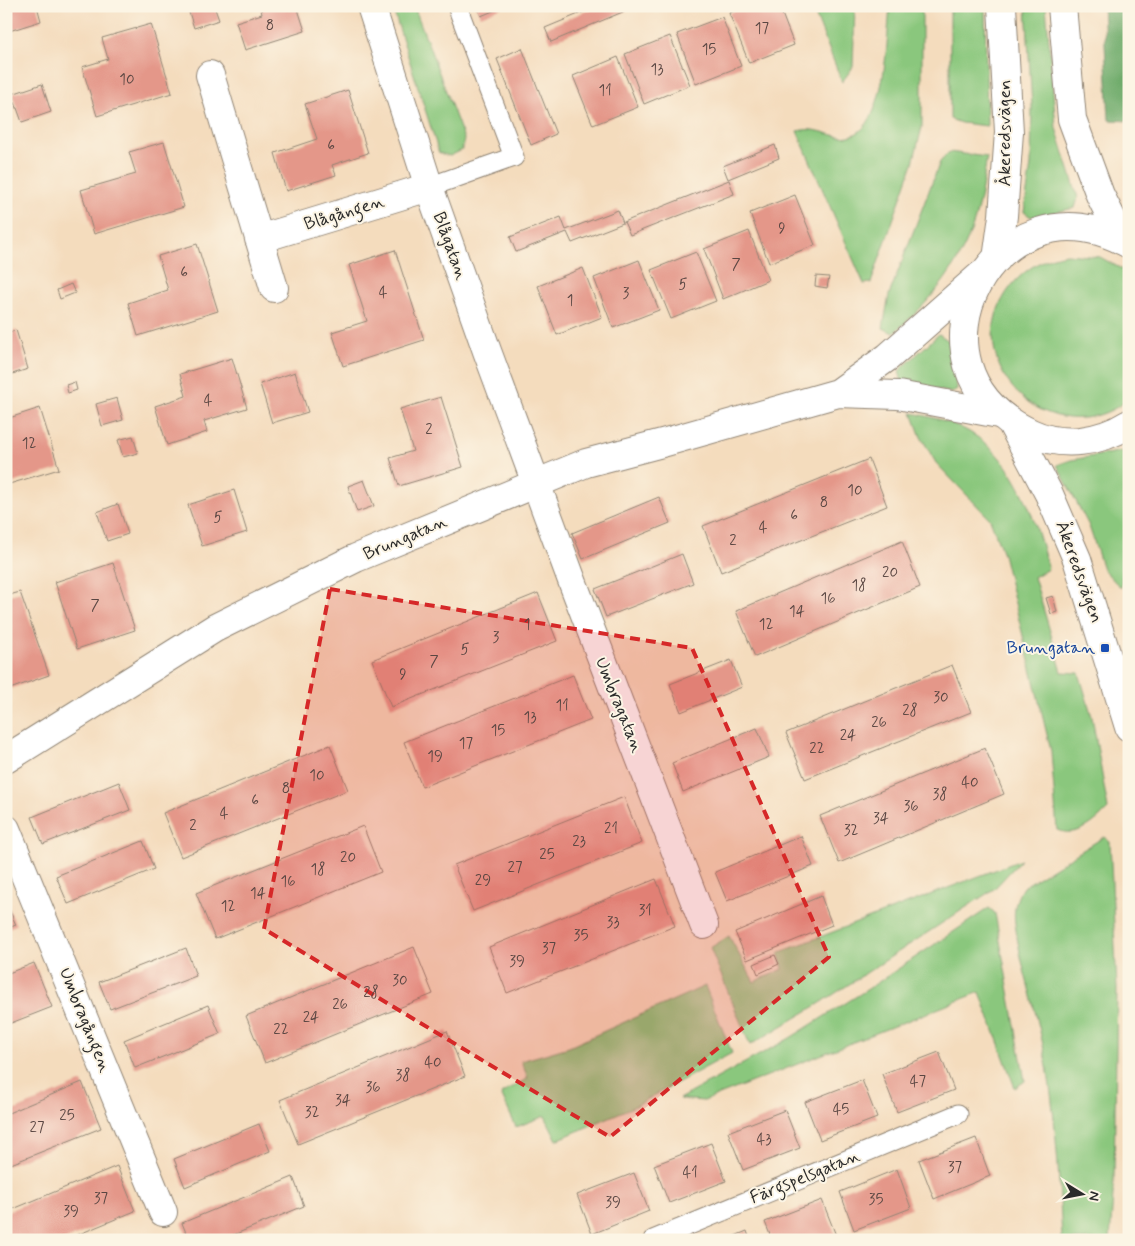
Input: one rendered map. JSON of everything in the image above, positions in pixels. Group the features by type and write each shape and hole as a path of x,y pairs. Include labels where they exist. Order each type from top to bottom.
{"street":[{"name":"Blågatan","path":"371,6 429,187 536,484"},
{"name":"Åkeredsvägen","path":"1002,6 1009,132 1003,216 989,267 967,308 964,332 966,355 972,377 982,394 1005,419 1049,494 1076,559 1129,727"},
{"name":"Åkeredsvägen","path":"1062,6 1072,119 1100,195 1126,242"},
{"path":"210,75 274,288"},
{"name":"Blågången","path":"259,238 429,187"},
{"name":"Åkeredsvägen","path":"989,267 1010,245 1032,234 1051,228 1080,227 1110,234 1126,242"},
{"name":"Brungatan","path":"838,393 888,357 989,267"},
{"name":"Brungatan","path":"6,759 215,628 356,558 586,463 838,393 898,396 1005,419"},
{"name":"Åkeredsvägen","path":"1005,419 1040,438 1066,442 1088,441 1114,433 1129,424"},
{"name":"Umbragatan","path":"536,484 704,925"},
{"name":"Umbragången","path":"6,829 163,1212"}],"lane":[{"path":"429,187 514,157 457,6"},
{"name":"Färgspelsgatan","path":"653,1240 958,1114"}],"highlighted area":[{"path":"330,589 692,648 829,957 610,1137 264,929"}],"green space":[{"path":"392,6 414,6 464,139 462,150 450,156 439,153"},
{"path":"812,6 855,6 853,67 842,82"},
{"path":"890,6 922,6 922,127 913,163 871,283 864,284 797,131 810,130 845,136 857,133 867,124 874,110 883,75"},
{"path":"950,6 985,6 987,126 961,123 950,119"},
{"path":"1026,6 1046,6 1056,128 1078,198 1075,208 1031,217 1024,212 1031,165 1032,107"},
{"path":"1103,6 1129,6 1129,121 1109,120"},
{"path":"949,152 987,157 980,198 972,229 956,263 945,279 921,308 893,333 883,328 889,295 940,162"},
{"path":"1059,255 1100,257 1129,273 1129,399 1099,415 1069,418 1042,410 1018,394 1002,371 994,344 996,314 1012,285 1023,273 1036,264"},
{"path":"939,334 953,344 957,389 952,393 902,382 899,371"},
{"path":"912,413 936,418 960,427 979,438 995,452 1008,469 1029,507 1048,569 1034,577 1062,672 1079,673 1092,717 1108,809 1091,824 1079,831 1065,832 1057,830 1051,751 1003,554 990,519 936,463 921,437"},
{"path":"1129,450 1129,520 1121,588 1103,569 1089,526 1057,465 1071,460"},
{"path":"1104,837 1110,842 1117,988 1114,1180 1110,1240 1062,1240 1060,1192 1048,1073 1041,1034 1017,939 1014,918 1017,900 1023,887"},
{"path":"1021,860 994,889 819,1004 750,1045 710,948 729,936 754,982 783,969 778,953"},
{"path":"989,908 995,913 1025,1081 1015,1088 980,992 704,1101 679,1099 790,1038 868,989"},
{"path":"705,986 732,1053 635,1106 557,1140 545,1116 516,1127 501,1094 528,1078 521,1061 569,1047"}],"building":[{"path":"6,6 37,6 41,21 6,32"},
{"path":"187,6 214,6 219,20 194,28"},
{"path":"260,6 297,6 305,31 245,50 236,22 262,14"},
{"path":"476,6 505,6 481,16"},
{"path":"598,6 637,6 551,42 545,28"},
{"path":"747,6 779,6 794,45 749,63 729,13"},
{"path":"722,17 741,66 696,84 677,34"},
{"path":"151,24 172,93 97,116 82,67 108,59 102,38"},
{"path":"670,36 690,85 644,104 625,54"},
{"path":"522,48 556,134 531,145 497,59"},
{"path":"618,57 638,107 593,125 573,76"},
{"path":"42,84 51,112 22,122 12,94"},
{"path":"348,90 368,153 332,165 336,175 286,191 275,153 317,139 305,104"},
{"path":"164,142 184,207 94,234 81,190 136,174 129,152"},
{"path":"775,145 779,158 728,179 723,166"},
{"path":"729,180 734,194 630,235 624,222"},
{"path":"795,195 815,245 769,263 750,213"},
{"path":"618,210 623,223 572,243 567,232 516,252 510,237 561,217 566,230"},
{"path":"749,231 768,280 723,299 704,249"},
{"path":"197,244 218,311 138,336 128,303 168,290 158,256"},
{"path":"395,250 424,340 343,366 332,332 367,321 349,265"},
{"path":"696,252 716,301 671,319 651,270"},
{"path":"639,260 659,310 613,328 594,278"},
{"path":"583,268 602,317 557,335 538,286"},
{"path":"816,276 829,277 827,288 815,286"},
{"path":"71,284 75,293 60,299 57,290"},
{"path":"16,330 28,369 6,376 6,333"},
{"path":"232,358 247,408 204,421 207,432 167,445 155,406 186,396 180,374"},
{"path":"295,372 308,412 272,423 260,384"},
{"path":"75,382 77,390 68,393 66,385"},
{"path":"441,397 463,467 399,486 390,458 413,451 400,409"},
{"path":"117,398 123,420 102,426 96,404"},
{"path":"40,408 59,469 6,485 6,419"},
{"path":"133,436 138,453 123,457 118,440"},
{"path":"869,459 887,506 721,572 703,526"},
{"path":"364,480 374,506 357,512 348,486"},
{"path":"234,490 247,532 202,546 188,505"},
{"path":"659,497 670,523 583,559 572,533"},
{"path":"118,504 128,534 107,541 97,512"},
{"path":"902,541 920,587 755,657 736,611"},
{"path":"682,554 693,583 606,617 595,589"},
{"path":"113,563 135,630 77,649 55,582"},
{"path":"20,592 49,675 7,690 6,596"},
{"path":"538,593 557,641 391,707 372,660"},
{"path":"1053,596 1057,612 1051,614 1046,598"},
{"path":"731,660 742,687 681,712 670,684"},
{"path":"952,665 971,712 805,779 786,733"},
{"path":"573,675 591,720 422,787 404,742"},
{"path":"757,728 769,757 683,792 672,763"},
{"path":"330,745 348,790 181,857 163,813"},
{"path":"985,748 1004,794 839,863 820,816"},
{"path":"119,782 130,810 43,844 32,817"},
{"path":"624,797 642,843 473,911 454,865"},
{"path":"363,826 381,872 215,939 196,893"},
{"path":"801,836 813,866 727,901 715,872"},
{"path":"143,841 154,869 68,904 56,876"},
{"path":"656,879 675,926 507,993 489,947"},
{"path":"821,896 832,925 747,960 735,932"},
{"path":"6,902 16,925 6,929"},
{"path":"414,947 433,994 265,1063 246,1016"},
{"path":"186,948 196,976 110,1009 99,982"},
{"path":"775,955 779,964 758,974 754,964"},
{"path":"34,963 52,1007 6,1025 6,974"},
{"path":"208,1005 220,1034 135,1068 124,1040"},
{"path":"447,1031 465,1076 298,1144 280,1100"},
{"path":"939,1052 954,1090 897,1112 882,1074"},
{"path":"862,1080 877,1118 820,1140 805,1102"},
{"path":"82,1082 101,1128 6,1166 6,1114"},
{"path":"785,1110 800,1148 743,1170 728,1132"},
{"path":"259,1124 270,1151 185,1187 174,1159"},
{"path":"976,1138 990,1176 934,1199 919,1160"},
{"path":"711,1143 726,1181 669,1203 654,1165"},
{"path":"117,1166 135,1211 65,1240 6,1240 6,1212"},
{"path":"897,1169 911,1208 854,1230 840,1192"},
{"path":"634,1173 649,1211 592,1234 577,1195"},
{"path":"293,1177 304,1206 221,1240 189,1240 182,1223"},
{"path":"822,1200 837,1238 772,1240 765,1222"},
{"path":"747,1231 750,1240 725,1240"}],"place":[{"name":"Brungatan","path":"1105,648"}]}
